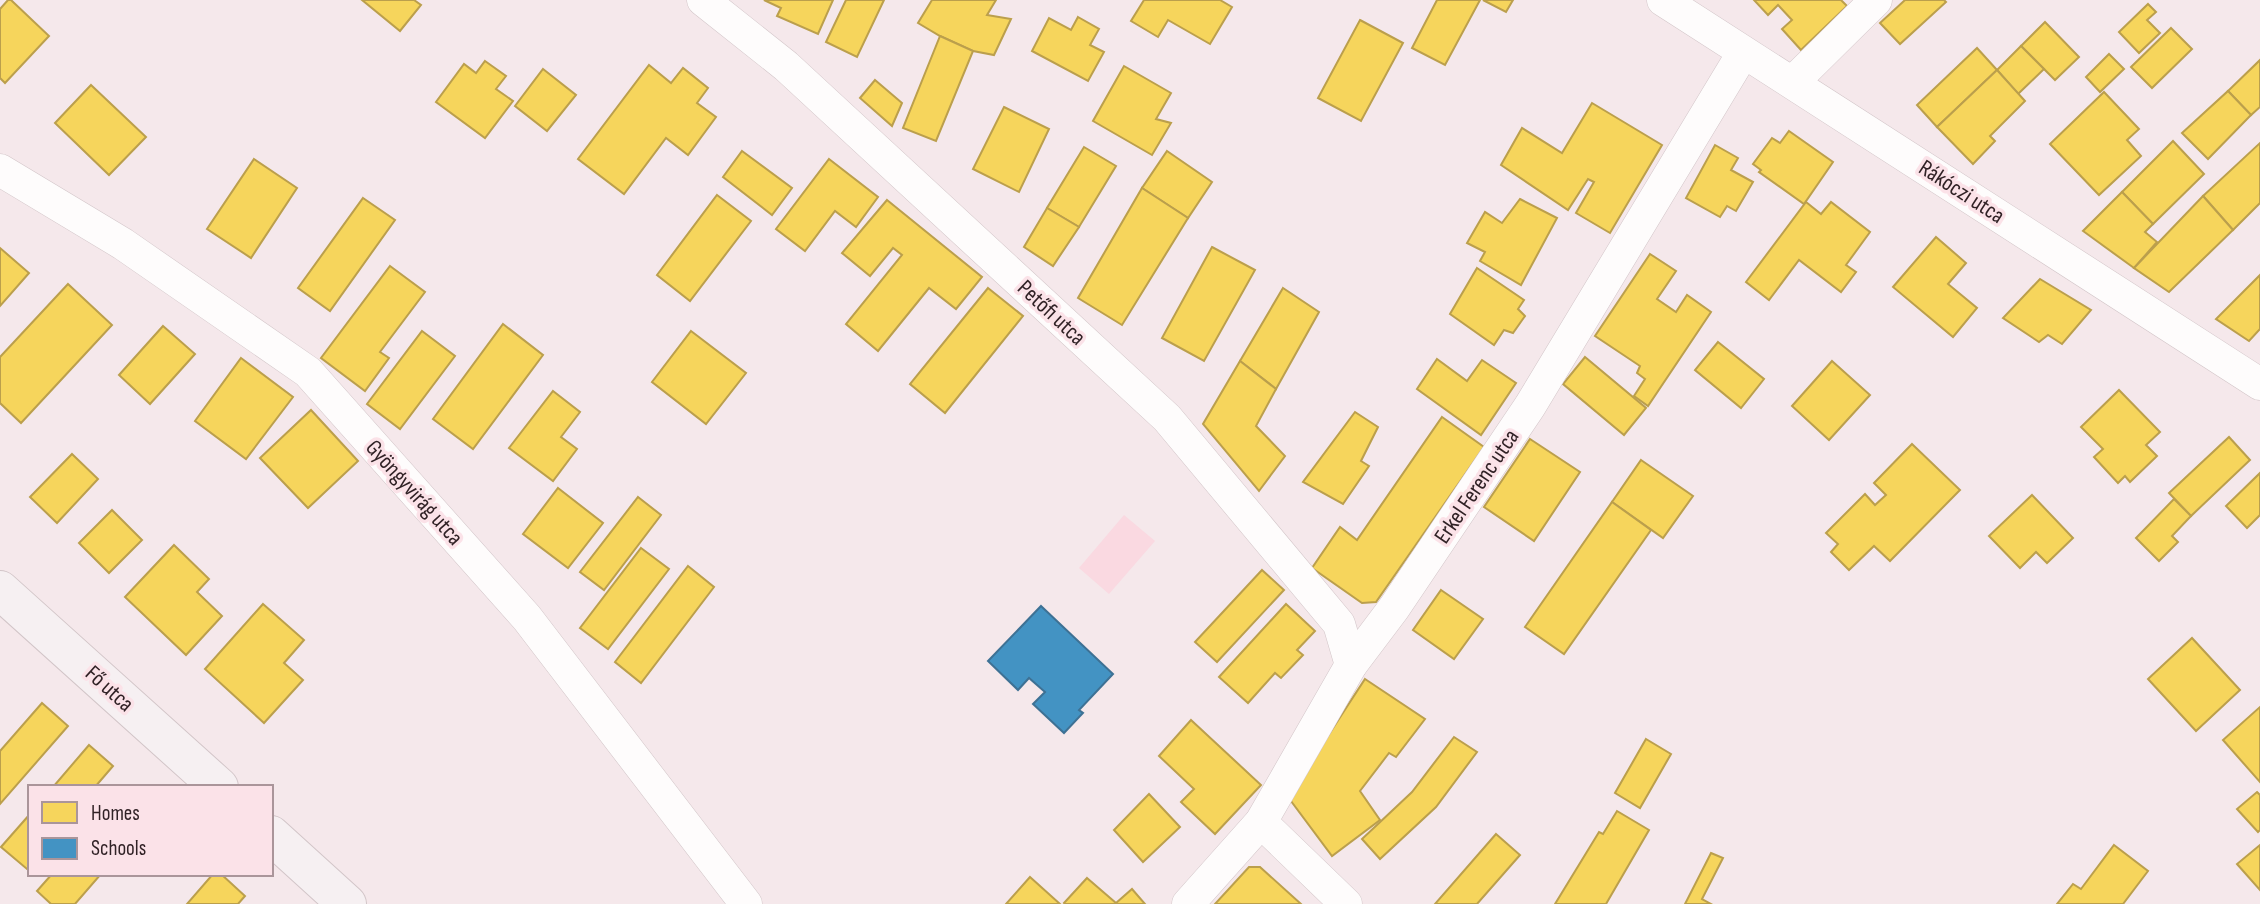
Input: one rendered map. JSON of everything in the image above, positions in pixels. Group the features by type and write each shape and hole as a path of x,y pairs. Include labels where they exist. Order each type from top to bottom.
{"main road":[{"name":"Fő utca","path":"0,590 217,785"},
{"path":"273,837 347,904"}],"street":[{"name":"Petőfi utca","path":"703,0 786,66 1167,418 1339,624 1351,665"},
{"name":"Rákóczi utca","path":"1663,0 2260,383"},
{"path":"1793,82 1876,0"},
{"name":"Erkel Ferenc utca","path":"1188,904 1261,822 1351,665 1394,608 1530,406 1743,52"},
{"name":"Gyöngyvirág utca","path":"0,170 123,244 308,372 527,618 746,904"},
{"path":"1261,822 1346,904"}],"shaded area":[{"path":"1124,515 1155,541 1109,594 1079,568"}],"building: Homes":[{"path":"8,0 49,36 5,83 0,78 0,9"},
{"path":"362,0 414,0 421,5 400,31"},
{"path":"764,0 833,0 818,34 777,16 781,8"},
{"path":"846,0 884,0 857,57 826,42"},
{"path":"932,0 996,0 987,15 1011,19 994,55 973,51 918,23"},
{"path":"1144,0 1220,0 1232,7 1210,44 1168,20 1158,37 1131,21"},
{"path":"1437,0 1480,0 1445,65 1412,48"},
{"path":"1483,0 1513,0 1506,12"},
{"path":"1754,0 1841,0 1847,6 1801,50 1782,29 1792,20 1778,5 1768,15"},
{"path":"1905,0 1946,2 1900,44 1880,23"},
{"path":"2148,4 2156,12 2147,20 2160,33 2139,53 2119,32"},
{"path":"1078,17 1099,29 1090,45 1104,52 1088,81 1032,51 1049,18 1071,30"},
{"path":"1360,20 1403,43 1361,121 1318,98"},
{"path":"2045,22 2079,57 2055,80 2021,46"},
{"path":"2171,28 2192,49 2152,88 2131,67"},
{"path":"940,36 973,51 936,141 903,128"},
{"path":"2021,46 2044,69 2018,94 1997,70"},
{"path":"1977,48 1997,70 1937,127 1917,105"},
{"path":"2109,54 2124,69 2100,92 2086,77"},
{"path":"2260,60 2260,107 2251,115 2228,91"},
{"path":"485,61 506,76 496,89 513,101 485,138 436,102 464,64 476,73"},
{"path":"649,65 671,83 683,68 708,88 697,103 716,117 688,155 666,138 624,194 578,159"},
{"path":"1124,66 1171,93 1156,119 1171,123 1152,155 1093,121"},
{"path":"543,69 576,95 547,131 515,106"},
{"path":"1997,70 2025,101 1990,136 1995,141 1973,164 1937,127"},
{"path":"875,80 902,103 892,126 860,98"},
{"path":"91,85 146,137 109,175 55,123"},
{"path":"2228,91 2251,115 2208,159 2182,133"},
{"path":"2104,92 2139,129 2127,140 2141,156 2099,195 2050,144"},
{"path":"1592,103 1662,145 1610,233 1576,213 1594,182 1588,179 1568,210 1501,165 1522,128 1562,153"},
{"path":"1004,107 1049,129 1019,192 973,169"},
{"path":"1789,131 1833,162 1804,204 1759,172 1761,170 1753,164 1772,138 1780,143"},
{"path":"2173,141 2204,174 2153,224 2122,192"},
{"path":"2260,143 2260,203 2233,230 2203,196"},
{"path":"1715,145 1738,158 1731,170 1753,182 1736,211 1727,206 1720,217 1686,198"},
{"path":"1084,147 1116,166 1079,227 1047,208"},
{"path":"742,151 792,188 772,215 723,177"},
{"path":"1167,151 1212,182 1188,218 1142,188"},
{"path":"254,159 297,188 251,258 207,229"},
{"path":"829,159 878,197 856,227 835,211 805,251 776,229"},
{"path":"1142,188 1188,218 1122,325 1078,298"},
{"path":"2122,192 2153,224 2145,232 2157,242 2134,268 2083,231"},
{"path":"717,195 751,221 690,301 657,275"},
{"path":"2203,196 2233,230 2169,292 2134,268"},
{"path":"363,198 395,220 330,311 298,288"},
{"path":"1520,199 1557,218 1521,285 1480,261 1485,252 1467,243 1485,212 1502,223"},
{"path":"887,200 982,277 956,309 929,288 878,351 846,324 902,255 893,248 870,276 842,253"},
{"path":"1806,202 1821,214 1831,202 1870,232 1846,265 1856,272 1841,292 1799,260 1769,300 1746,282"},
{"path":"1047,208 1079,227 1053,266 1024,247"},
{"path":"1936,237 1966,263 1948,284 1977,308 1953,337 1893,287"},
{"path":"1212,247 1255,270 1204,361 1162,338"},
{"path":"0,248 29,273 0,306"},
{"path":"1650,254 1676,271 1657,299 1676,312 1687,295 1711,312 1648,406 1634,396 1645,379 1637,373 1640,366 1595,336"},
{"path":"390,266 425,292 380,352 389,358 365,391 321,358"},
{"path":"1477,268 1524,300 1518,309 1525,316 1513,333 1504,330 1494,345 1450,314"},
{"path":"2260,275 2260,329 2249,341 2216,319"},
{"path":"2040,279 2091,310 2062,344 2048,335 2039,342 2003,318"},
{"path":"68,284 112,325 21,423 0,403 0,357"},
{"path":"988,288 1023,316 945,413 910,384"},
{"path":"1283,288 1319,312 1276,389 1240,361"},
{"path":"503,324 543,355 473,449 433,419"},
{"path":"163,326 195,354 150,404 119,375"},
{"path":"422,331 455,356 400,429 367,404"},
{"path":"691,331 746,373 706,424 652,382"},
{"path":"1718,342 1764,379 1741,408 1695,370"},
{"path":"1585,357 1646,408 1624,435 1563,384"},
{"path":"241,358 293,397 246,459 195,421"},
{"path":"1437,359 1467,381 1482,360 1516,383 1481,435 1417,389"},
{"path":"1240,361 1276,389 1256,426 1285,456 1259,491 1203,424"},
{"path":"1832,361 1870,395 1829,440 1792,406"},
{"path":"2119,390 2160,432 2146,445 2157,456 2130,482 2125,476 2118,483 2094,457 2103,449 2081,427"},
{"path":"553,391 580,412 561,437 577,449 553,481 509,448"},
{"path":"311,410 358,461 308,508 260,458"},
{"path":"1355,412 1378,427 1361,461 1369,466 1343,504 1303,482"},
{"path":"1442,417 1484,447 1376,602 1362,603 1312,568 1340,527 1357,540"},
{"path":"2229,437 2250,460 2191,516 2169,493"},
{"path":"1530,439 1580,472 1534,541 1484,507"},
{"path":"1912,444 1960,490 1890,561 1874,546 1849,570 1831,552 1838,544 1826,533 1865,494 1875,505 1886,495 1874,483"},
{"path":"72,454 98,479 57,523 30,497"},
{"path":"1641,460 1693,496 1663,538 1612,502"},
{"path":"2260,473 2260,515 2247,528 2226,506"},
{"path":"558,488 603,523 568,568 523,534"},
{"path":"2032,495 2073,538 2047,563 2036,552 2020,568 1989,536"},
{"path":"638,497 661,515 604,590 580,572"},
{"path":"2174,499 2191,516 2172,536 2178,542 2159,561 2136,538"},
{"path":"1612,502 1651,530 1564,654 1525,627"},
{"path":"112,510 142,540 109,573 79,543"},
{"path":"174,545 209,579 197,592 222,616 186,655 125,597"},
{"path":"641,548 669,569 608,649 580,628"},
{"path":"688,566 714,587 641,683 615,662"},
{"path":"1262,570 1284,590 1217,662 1195,642"},
{"path":"1441,590 1483,619 1454,659 1413,630"},
{"path":"263,604 304,640 284,663 303,680 264,723 205,669"},
{"path":"1286,604 1315,631 1297,650 1303,655 1281,678 1275,673 1248,703 1219,677"},
{"path":"2192,638 2240,690 2196,731 2148,679"},
{"path":"1365,679 1425,719 1396,757 1389,753 1360,791 1380,820 1332,856 1288,797"},
{"path":"42,703 68,726 0,804 0,751"},
{"path":"2260,707 2260,782 2223,740"},
{"path":"1191,720 1261,785 1215,834 1181,802 1194,789 1159,756"},
{"path":"1454,737 1477,752 1436,807 1380,859 1362,839 1412,792"},
{"path":"1646,739 1671,754 1640,808 1615,793"},
{"path":"89,745 113,766 97,785 55,785"},
{"path":"2257,792 2260,795 2258,832 2237,809"},
{"path":"1149,794 1180,827 1143,862 1114,830"},
{"path":"1617,811 1649,830 1606,904 1555,904 1599,832 1603,834"},
{"path":"28,816 28,868 1,847"},
{"path":"1496,834 1520,855 1477,904 1435,904"},
{"path":"2114,845 2148,871 2123,904 2057,904 2073,884 2081,889"},
{"path":"2260,845 2260,890 2237,864"},
{"path":"1711,853 1723,858 1702,899 1711,904 1685,904"},
{"path":"1249,867 1260,867 1301,904 1215,904"},
{"path":"50,876 99,876 75,904 51,904 37,891"},
{"path":"211,876 223,876 245,896 238,904 187,904"},
{"path":"1030,877 1060,904 1006,904"},
{"path":"1087,878 1116,903 1132,889 1145,904 1065,904"}],"building: Schools":[{"path":"1041,606 1113,674 1079,710 1083,713 1064,733 1033,704 1045,692 1029,678 1018,690 988,661"}]}
